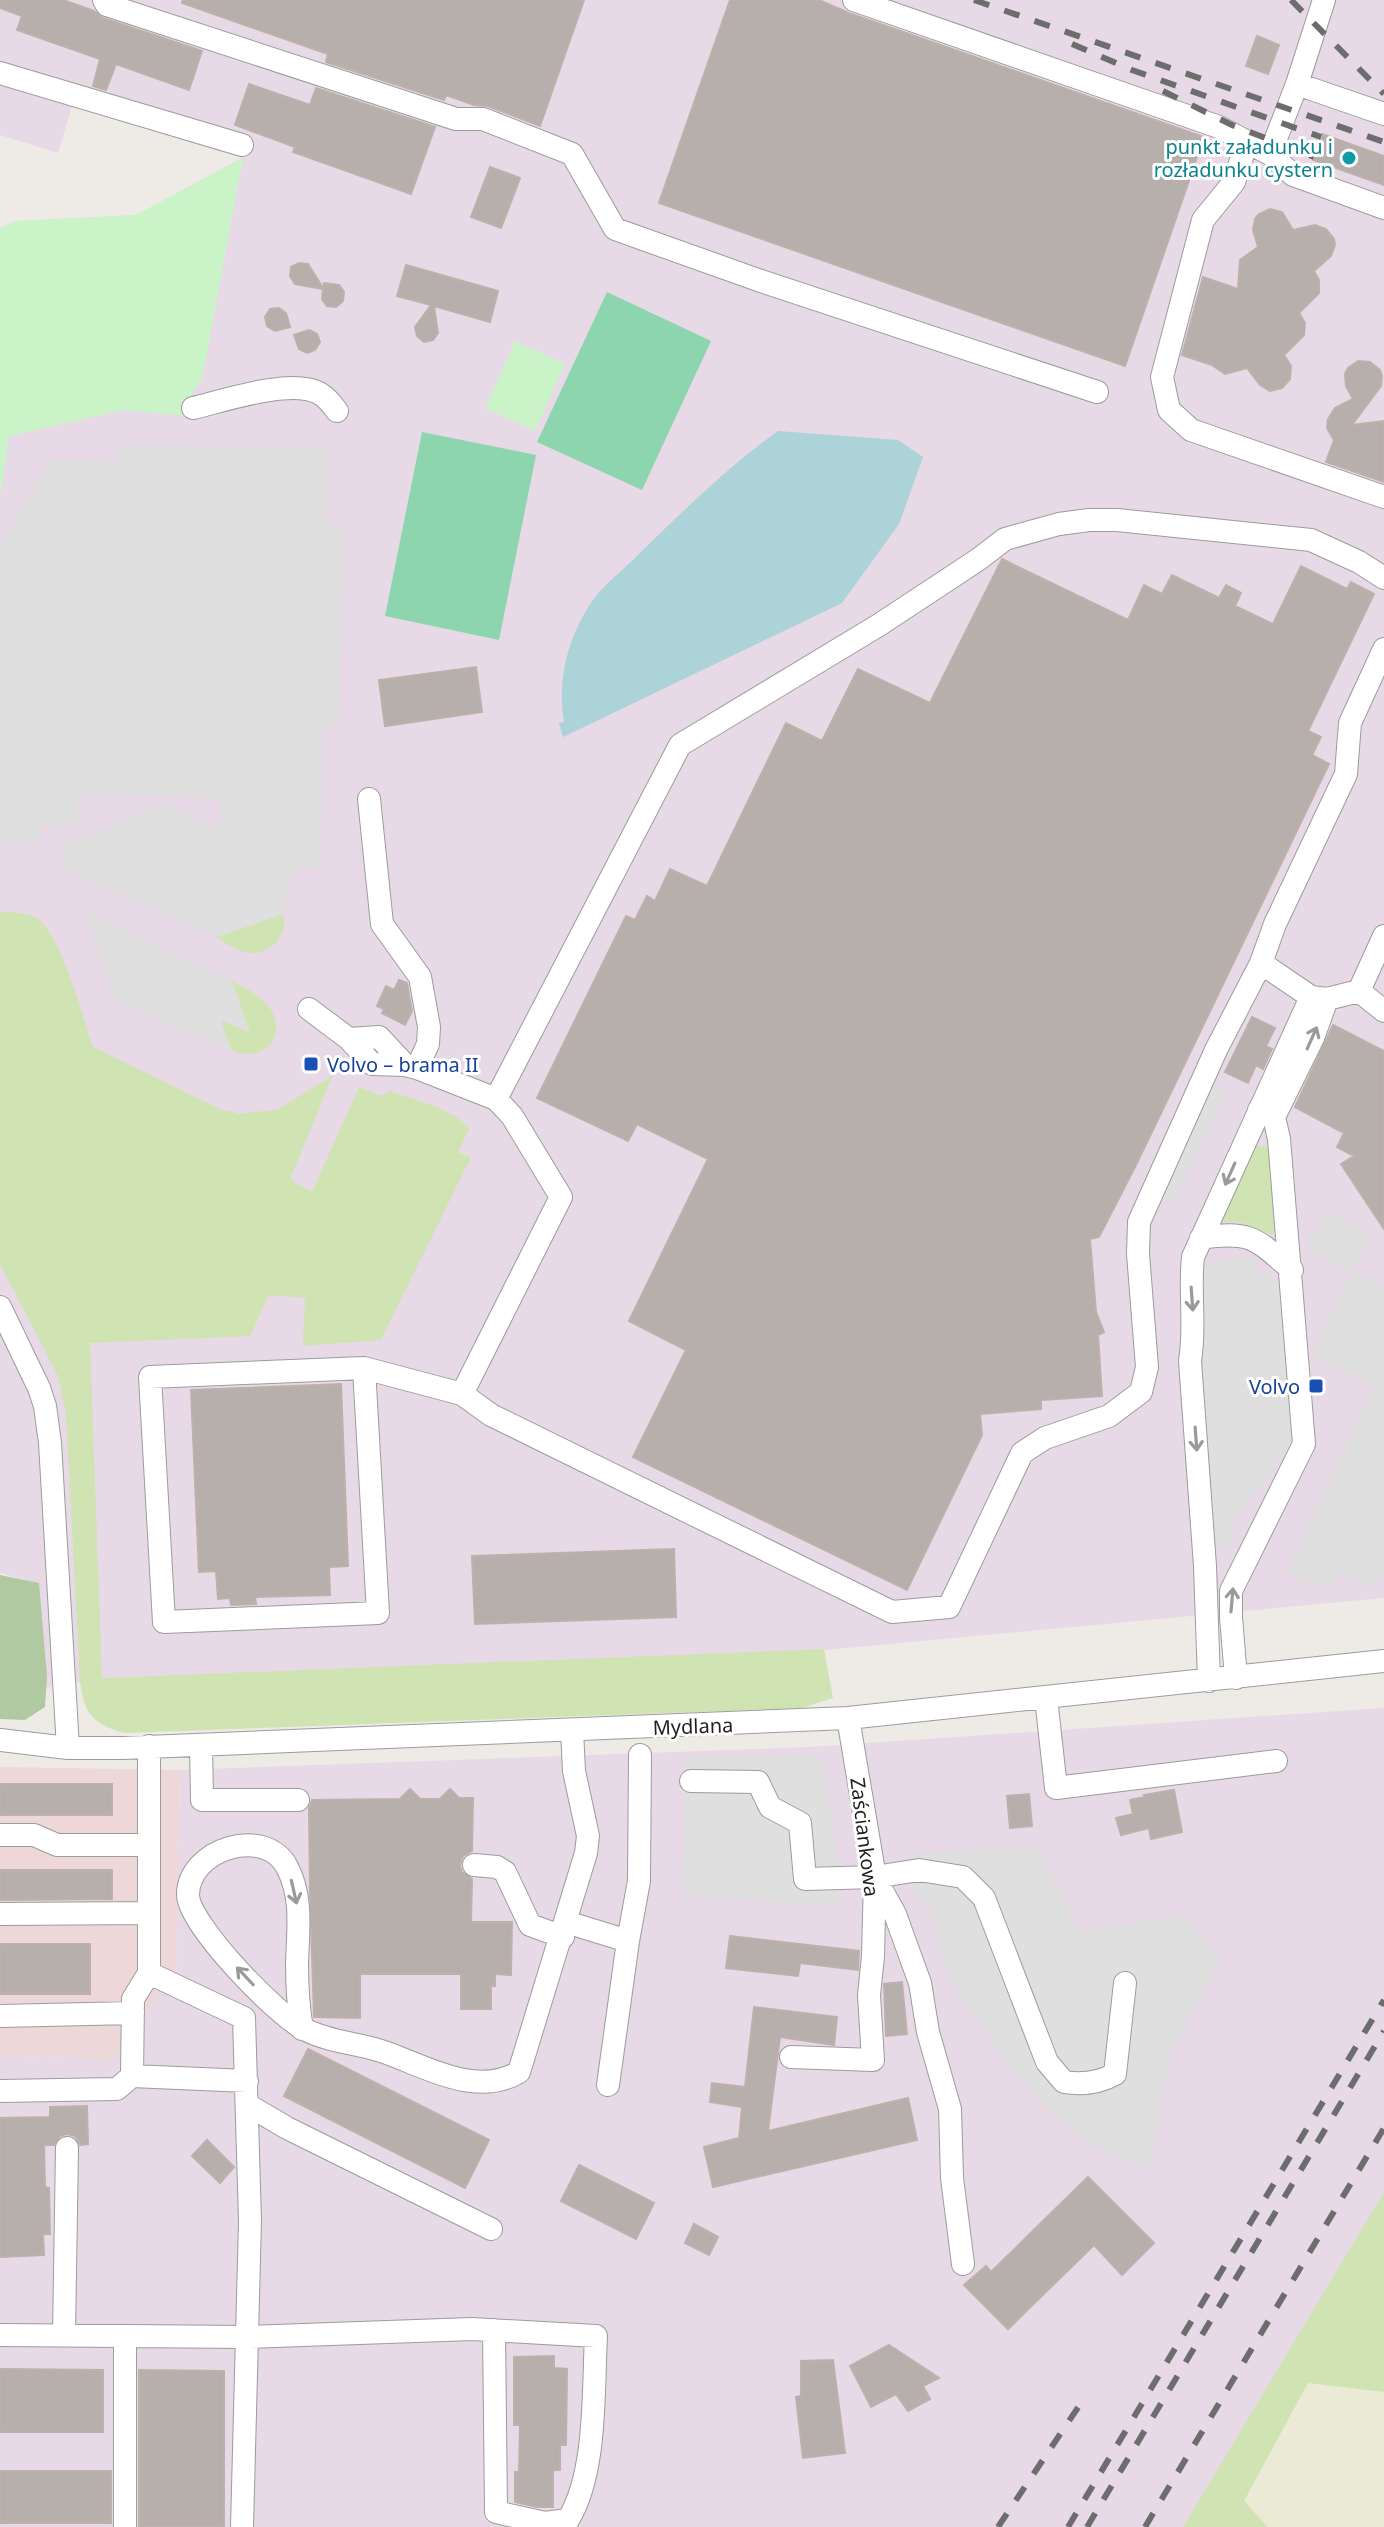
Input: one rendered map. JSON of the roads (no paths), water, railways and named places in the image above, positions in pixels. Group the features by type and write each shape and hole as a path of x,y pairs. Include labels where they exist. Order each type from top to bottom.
{"street":[{"path":"104,0 107,5 456,119 483,119 572,154 615,229 758,280 1097,392"},
{"path":"854,0 1219,127 1270,154 1293,175 1384,208"},
{"path":"1270,154 1324,0"},
{"path":"0,73 242,145"},
{"path":"1297,84 1384,114"},
{"path":"1247,142 1234,182 1203,220 1162,377 1169,410 1191,430 1384,497"},
{"path":"193,408 242,396 292,389 316,392 337,411"},
{"path":"496,1099 680,745 879,625 1005,539 1059,524 1117,520 1311,540 1359,562 1384,578"},
{"path":"364,1368 378,1613 164,1622 150,1377 364,1368 462,1394 491,1415 892,1612 949,1607 1022,1453 1045,1438 1109,1416 1141,1392 1147,1367 1138,1254 1139,1222 1346,774 1350,723 1384,649"},
{"path":"369,799 382,924 420,977 429,1027 428,1044 411,1066"},
{"path":"1359,991 1384,936"},
{"path":"1261,963 1319,998 1359,991 1384,1011"},
{"path":"1209,1681 1205,1566 1190,1361 1195,1333 1191,1280 1193,1257 1266,1114 1313,1038 1319,998"},
{"path":"309,1009 349,1039 372,1064 411,1066 496,1099 512,1116 561,1197 462,1394"},
{"path":"1236,1678 1231,1591 1304,1444 1279,1139 1266,1114"},
{"path":"1201,1238 1236,1233 1253,1238 1292,1270"},
{"path":"0,1307 45,1406 50,1443 68,1748"},
{"name":"Mydlana","path":"0,1740 68,1748 201,1745 848,1718 1384,1661"},
{"path":"1046,1698 1056,1788 1276,1761"},
{"name":"Zaściankowa","path":"791,2057 873,2060 869,1995 875,1877 848,1718"},
{"path":"302,2029 298,2003 300,1917 286,1864 266,1848 251,1845 228,1847 202,1866 191,1879 188,1897 198,1923 263,1995 302,2029 328,2039 385,2052 434,2073 490,2082 506,2080 519,2072 586,1853 588,1836 574,1771 572,1730"},
{"path":"201,1745 202,1800 298,1800"},
{"path":"132,2076 133,1999 149,1973 149,1746"},
{"path":"608,2085 639,1881 640,1755"},
{"path":"691,1781 758,1782 770,1807 800,1823 805,1879 875,1877 919,1870 963,1877 984,1898 1047,2062 1064,2082 1080,2085 1105,2080 1115,2074 1125,1983"},
{"path":"0,1835 34,1835 57,1845 149,1845"},
{"path":"474,1865 497,1867 505,1872 530,1925 628,1941"},
{"path":"875,1877 895,1914 920,1983 928,2032 950,2109 952,2178 963,2264"},
{"path":"0,1914 149,1913"},
{"path":"149,1973 244,2018 248,2105 249,2337 242,2527"},
{"path":"0,2016 133,2013"},
{"path":"0,2091 117,2089 132,2076 247,2081"},
{"path":"248,2105 287,2128 491,2229"},
{"path":"64,2335 67,2148"},
{"path":"0,2335 249,2337 494,2330 596,2336 588,2460 578,2503 568,2520 545,2523 496,2512 494,2330"},
{"path":"125,2336 125,2527"}],"water":[{"path":"778,431 898,440 923,457 899,524 842,603 563,737 559,723 564,722 562,690 566,658 577,628 593,600 707,489"}],"railway":[{"path":"974,0 1384,142"},
{"path":"1291,0 1384,94"},
{"path":"1072,44 1132,70 1321,137"},
{"path":"1163,91 1232,125 1314,157"},
{"path":"1068,2527 1384,2000"},
{"path":"1087,2527 1384,2031"},
{"path":"1145,2527 1384,2128"},
{"path":"998,2527 1085,2397"}],"place":[{"name":"punkt załadunku i rozładunku cystern","path":"1349,158"},
{"name":"Volvo – brama II","path":"311,1064"},
{"name":"Volvo","path":"1316,1386"}]}
